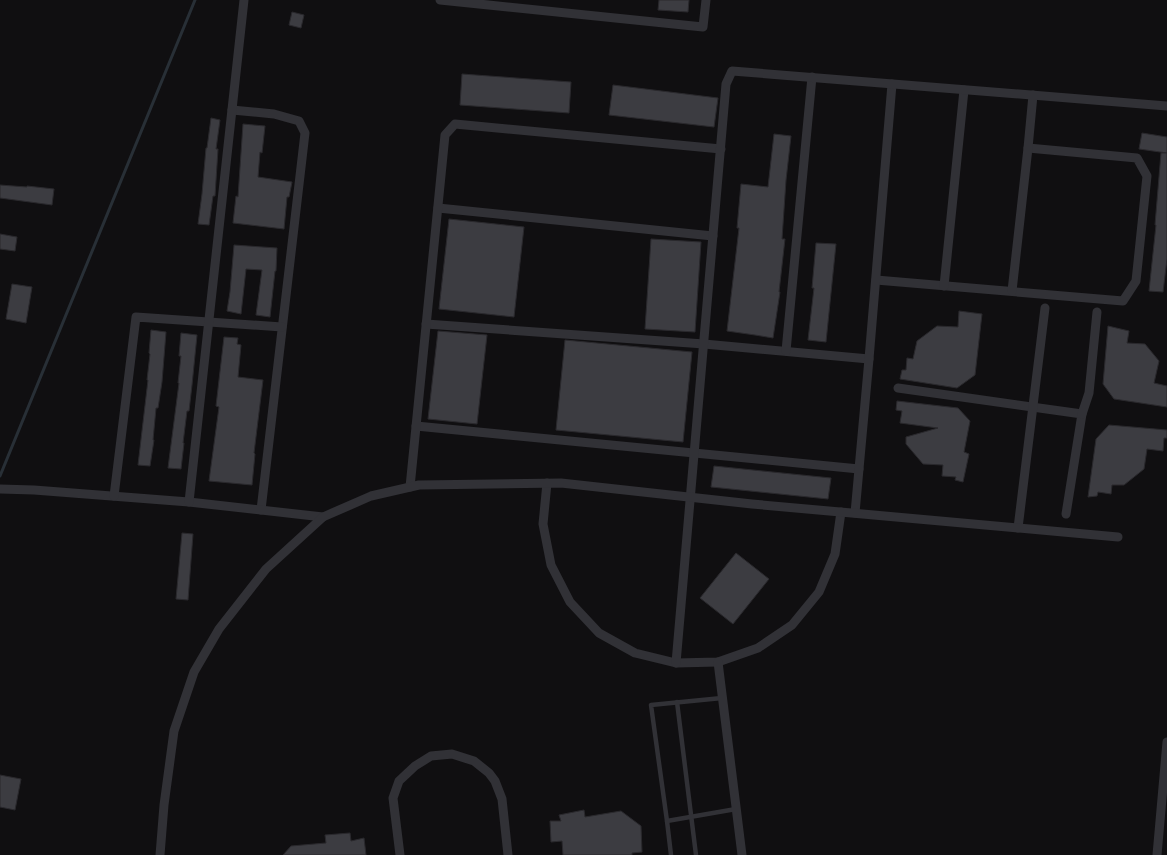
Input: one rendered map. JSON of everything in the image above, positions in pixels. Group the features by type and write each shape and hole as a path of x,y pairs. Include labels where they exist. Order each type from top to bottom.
{"street":[{"path":"189,502 244,0"},
{"path":"440,0 508,4 703,27 706,0"},
{"path":"676,663 726,84 732,71 1167,106"},
{"path":"786,351 812,77"},
{"path":"855,513 870,359 892,84"},
{"path":"944,286 964,90"},
{"path":"1012,291 1033,95"},
{"path":"232,110 274,114 299,121 305,133 261,510"},
{"path":"410,487 445,135 455,124 721,148"},
{"path":"876,280 1123,301 1136,281 1147,176 1137,158 1028,148"},
{"path":"438,208 713,236"},
{"path":"1018,528 1045,308"},
{"path":"1066,514 1082,414 1089,392 1097,312"},
{"path":"114,496 136,317 282,327"},
{"path":"426,324 704,344 870,359"},
{"path":"898,388 1082,414"},
{"path":"416,426 859,469"},
{"path":"160,855 164,806 174,731 194,672 220,629 266,569 323,517 371,496 419,485 547,483 1118,537"},
{"path":"547,483 543,524 551,565 570,602 599,632 635,653 676,663 718,662 758,648 792,625 819,592 835,554 841,512"},
{"path":"1,491 34,490 189,502 323,517"},
{"path":"718,662 742,855"},
{"path":"1157,855 1167,742"},
{"path":"400,855 393,798 399,781 415,766 431,756 452,754 474,761 489,773 495,782 502,799 508,855"}],"lane":[{"path":"671,855 651,704 722,698"},
{"path":"677,702 696,855"},
{"path":"667,821 736,809"}],"building":[{"path":"659,0 689,0 688,12 658,10"},
{"path":"292,12 304,15 301,28 289,25"},
{"path":"462,74 571,82 569,113 460,105"},
{"path":"613,85 718,98 714,127 609,115"},
{"path":"211,118 220,120 216,149 218,149 215,196 213,196 209,225 198,224"},
{"path":"243,124 265,126 258,177 292,182 289,197 287,197 284,229 233,223 236,196 238,197"},
{"path":"1142,133 1167,137 1167,153 1139,149"},
{"path":"774,134 791,136 782,239 785,239 773,338 727,331 739,228 737,228 741,184 768,187"},
{"path":"1161,153 1167,153 1167,259 1163,292 1149,291"},
{"path":"0,185 54,189 52,205 0,198"},
{"path":"449,219 524,227 514,317 439,309"},
{"path":"0,234 17,237 15,251 0,249"},
{"path":"651,239 701,242 695,332 645,329"},
{"path":"816,243 836,244 826,342 808,340 814,288 812,288"},
{"path":"234,245 277,248 270,317 256,315 262,270 246,269 241,314 227,311"},
{"path":"12,284 32,287 26,323 6,319"},
{"path":"959,311 982,314 975,375 957,388 900,379 902,370 906,370 907,358 913,359 917,341 937,326 958,327"},
{"path":"1108,326 1129,331 1127,343 1145,344 1159,361 1154,383 1167,386 1167,407 1114,399 1103,384"},
{"path":"151,330 166,332 162,382 158,408 156,408 150,466 138,465 148,380"},
{"path":"438,331 487,335 477,424 428,419"},
{"path":"181,333 197,335 181,469 168,468 179,383"},
{"path":"224,337 238,338 237,344 241,345 238,377 263,380 252,485 209,481 219,407 216,406"},
{"path":"565,340 692,352 683,442 556,430"},
{"path":"897,401 958,408 970,421 964,452 969,454 963,482 955,480 956,477 942,476 943,465 923,464 906,444 906,437 938,428 900,423 902,411 896,410"},
{"path":"1109,425 1167,430 1167,438 1164,438 1163,451 1147,449 1144,469 1124,485 1112,485 1111,494 1098,492 1097,496 1088,497 1096,439"},
{"path":"714,466 831,478 828,499 711,487"},
{"path":"182,533 193,534 188,600 176,599"},
{"path":"736,553 769,579 733,624 700,598"},
{"path":"0,775 21,779 15,810 0,807"},
{"path":"584,810 585,817 621,811 641,826 642,852 632,853 632,855 563,855 562,841 551,842 550,821 561,821 559,815"},
{"path":"350,833 351,841 364,838 366,855 283,855 291,846 326,843 325,835"}],"waterway":[{"path":"0,476 195,0"}]}
